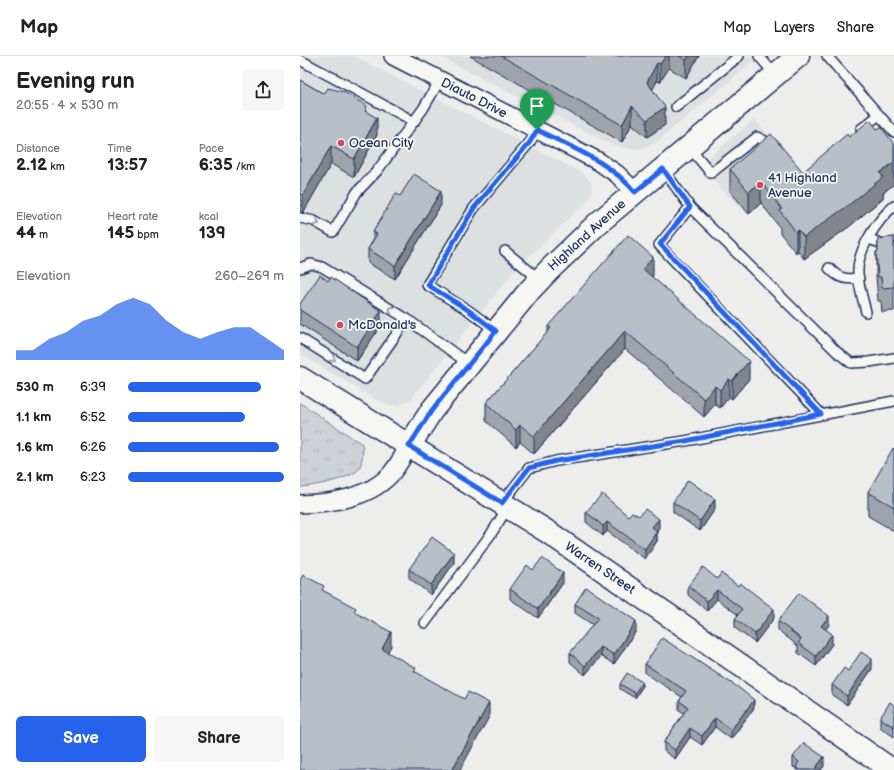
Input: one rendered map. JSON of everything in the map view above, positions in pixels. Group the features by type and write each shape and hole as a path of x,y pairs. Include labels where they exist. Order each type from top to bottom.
{"main road":[{"name":"Highland Avenue","path":"409,446 432,410 539,280 587,233 798,56"},
{"name":"Warren Street","path":"300,378 581,554 892,770"}],"street":[{"name":"Diauto Drive","path":"393,56 607,166 626,182 635,192"},
{"path":"300,504 334,501 370,490 389,476 409,446"}],"lane":[{"path":"676,107 739,56"},
{"path":"759,56 775,75"},
{"path":"827,56 894,132"},
{"path":"300,60 414,122"},
{"path":"300,218 314,221 333,232 357,192 377,171 414,122 440,80"},
{"path":"854,136 879,115"},
{"path":"496,331 468,310 428,285 474,208 530,142 537,130"},
{"path":"689,147 712,173 757,137 772,143 781,154"},
{"path":"663,169 690,207 837,352 851,362 869,362 894,358"},
{"path":"866,312 859,278 858,264 880,219 894,206"},
{"path":"690,207 660,244 821,414"},
{"path":"869,239 894,248"},
{"path":"505,251 539,280"},
{"path":"300,268 311,264 322,266 407,319 469,365"},
{"path":"829,268 841,278 859,278"},
{"path":"300,338 365,379 407,319"},
{"path":"425,623 491,534 505,505 529,468 556,461 685,441 894,401"}],"shaded area":[{"path":"300,56 354,56 581,172 591,182 592,192 587,201 516,269 411,399 400,405 390,405 376,400 300,354"},
{"path":"438,56 760,56 658,141 645,148 630,149 610,144"},
{"path":"754,119 800,171 747,215 699,166"}],"green space":[{"path":"300,403 362,444 362,458 357,471 338,480 300,487"}],"building":[{"path":"501,56 666,56 660,64 657,63 647,82 665,107 647,120 632,106 622,125"},
{"path":"679,56 689,56 686,60"},
{"path":"300,80 324,94 328,88 344,92 367,106 365,111 377,118 354,159 331,146 303,195 300,194"},
{"path":"870,120 877,129 881,127 894,144 894,162 880,173 883,177 850,204 804,237 798,230 796,232 780,211 782,209 761,181 749,192 730,169 771,134 803,172 847,134 849,137"},
{"path":"414,174 441,191 395,266 368,249 377,234 373,232 396,193 400,196"},
{"path":"628,235 653,257 643,269 749,361 732,381 729,379 720,390 715,386 704,399 625,331 534,436 520,425 516,430 486,403 551,328 548,326"},
{"path":"894,237 894,287 882,288 881,277 878,277 876,252 878,252 878,239"},
{"name":"McDonald's","path":"320,275 328,281 331,277 381,311 357,347 300,310 300,304"},
{"path":"893,448 894,449 894,507 868,492"},
{"path":"688,480 715,499 700,521 673,502"},
{"path":"602,494 628,516 632,512 639,516 645,509 659,519 652,527 657,531 645,549 607,522 603,526 586,512"},
{"path":"432,537 454,553 431,585 409,569"},
{"path":"542,558 563,573 538,609 510,589 527,565 533,570"},
{"path":"703,567 717,579 721,573 738,586 740,583 774,609 755,634 735,619 742,609 717,590 707,601 688,586"},
{"path":"303,575 324,586 322,590 356,608 354,612 391,632 382,649 416,668 414,671 464,699 468,692 489,703 452,770 300,770 300,580"},
{"path":"586,587 636,621 614,655 601,647 585,666 570,653 598,618 575,604"},
{"path":"799,593 829,616 821,626 832,634 816,656 798,643 801,639 778,621"},
{"path":"662,638 739,688 754,700 731,730 715,718 702,736 690,728 675,750 664,742 688,707 679,701 686,691 645,664"},
{"path":"861,652 872,659 847,696 832,685 844,668 848,671"},
{"path":"627,673 642,682 635,693 620,684"},
{"path":"890,702 894,705 894,727 880,718"},
{"path":"804,743 824,757 814,770 799,770 796,767 799,762 793,757"}],"place":[{"name":"Ocean City","path":"341,143"},
{"name":"41 Highland Avenue","path":"760,185"},
{"name":"McDonald's","path":"340,325"}],"route":[{"path":"537,130 607,166 626,182 635,192 663,169 690,207 660,244 821,414 685,441 556,461 529,468 502,503 409,446 432,410 496,331 468,310 428,285 474,208 530,142 537,130"}]}
